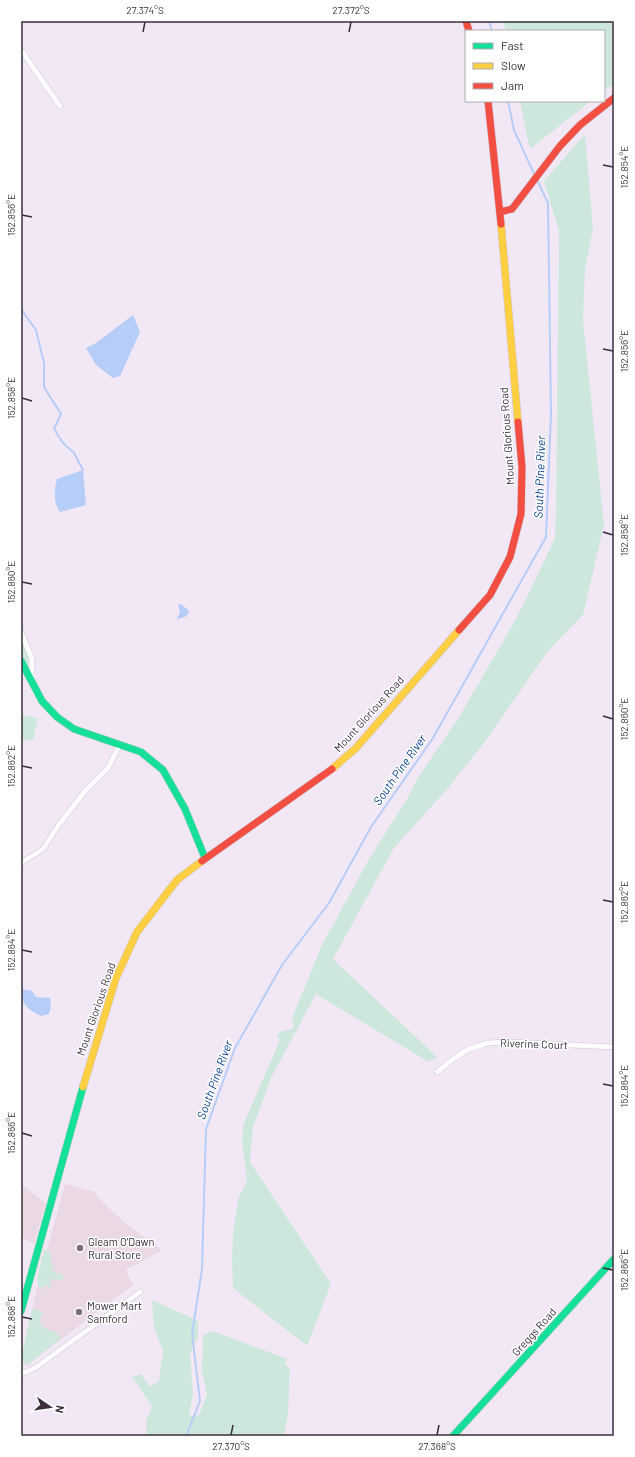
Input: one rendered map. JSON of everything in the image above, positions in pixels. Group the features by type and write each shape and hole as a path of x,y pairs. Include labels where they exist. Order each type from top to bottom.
{"main road":[{"path":"500,212 512,209 560,146 580,125 614,98"},
{"name":"Mount Glorious Road","path":"21,1311 92,1054 116,978 138,932 177,880 205,858 267,817 323,777 356,748 490,595 510,557 521,514 522,467 496,160 488,102"},
{"path":"21,661 42,701 57,717 74,729 141,752 163,770 185,809 205,858"},
{"name":"Greggs Road","path":"453,1436 614,1259"}],"street":[{"path":"21,50 60,106"},
{"path":"21,632 32,659 32,680"},
{"path":"21,863 43,849 58,826 81,797 108,768 120,744"},
{"name":"Riverine Court","path":"437,1072 456,1056 469,1049 488,1043 508,1042 614,1047"},
{"path":"21,1374 34,1368 140,1292"}],"shaded area":[{"path":"21,1184 46,1203 34,1244 21,1237"},
{"path":"65,1184 95,1192 102,1202 128,1225 162,1250 126,1270 133,1285 27,1365 22,1362 22,1354 40,1276"}],"green space":[{"path":"503,21 614,21 614,83 605,90 605,30 506,30"},
{"path":"520,102 590,102 530,149"},
{"path":"585,134 593,228 585,270 583,320 604,525 583,615 548,651 486,740 449,787 394,848 333,959 437,1057 429,1062 316,994 272,1076 253,1127 250,1162 331,1284 307,1346 233,1288 233,1233 239,1196 247,1181 242,1142 243,1125 280,1040 277,1036 283,1031 292,1030 294,1026 292,1018 322,945 369,859 407,799 419,776 459,717 518,615 555,536 559,231 544,181"},
{"path":"21,632 28,649 32,673 21,661"},
{"path":"21,715 38,718 33,741 21,739"},
{"path":"44,1249 50,1252 53,1271 58,1274 62,1273 63,1280 51,1279 50,1284 52,1288 44,1285 42,1290 39,1288 37,1278"},
{"path":"152,1300 198,1321 198,1337 190,1353 193,1394 189,1416 199,1415 207,1395 201,1368 203,1335 213,1331 287,1359 285,1364 290,1368 288,1415 284,1436 147,1436 146,1422 152,1406 132,1377 141,1374 150,1387 159,1381 163,1351 154,1328"},
{"path":"32,1308 43,1312 39,1323 43,1325 42,1327 55,1332 62,1338 27,1365 22,1362 22,1354"}],"water":[{"path":"133,315 140,332 120,376 113,378 96,365 86,348 96,343"},
{"path":"83,470 86,505 60,512 56,504 55,496 57,479"},
{"path":"181,604 189,611 187,616 179,619 177,618 180,612 178,605"},
{"path":"21,989 32,991 36,997 50,998 51,1007 49,1014 41,1016 29,1009 22,999"}],"waterway":[{"name":"South Pine River","path":"489,21 492,30"},
{"name":"South Pine River","path":"508,102 514,130 535,176"},
{"name":"South Pine River","path":"186,1436 200,1401 192,1334 202,1269 206,1129 235,1048 282,965 329,903 371,827 433,738 546,537 551,414 548,203 537,180"},
{"path":"21,309 36,330 44,363 44,387 61,414 54,429 63,443 74,453 83,470"}],"traffic: fast":[{"path":"21,661 42,701 57,717 74,729 141,752 163,770 185,809 205,858"},
{"path":"21,1311 83,1087"},
{"path":"453,1436 614,1259"}],"traffic: slow":[{"path":"501,224 518,422"},
{"path":"332,769 356,748 459,630"},
{"path":"83,1087 116,978 137,932 177,880 202,861"}],"traffic: jam":[{"path":"466,21 469,30"},
{"path":"500,212 512,209 560,146 580,125 614,98"},
{"path":"488,102 501,224"},
{"path":"459,630 490,595 510,557 521,514 522,467 518,422"},
{"path":"202,861 332,769"}],"place":[{"name":"Gleam O'Dawn Rural Store","path":"80,1248"},
{"name":"Mower Mart Samford","path":"79,1312"}]}
